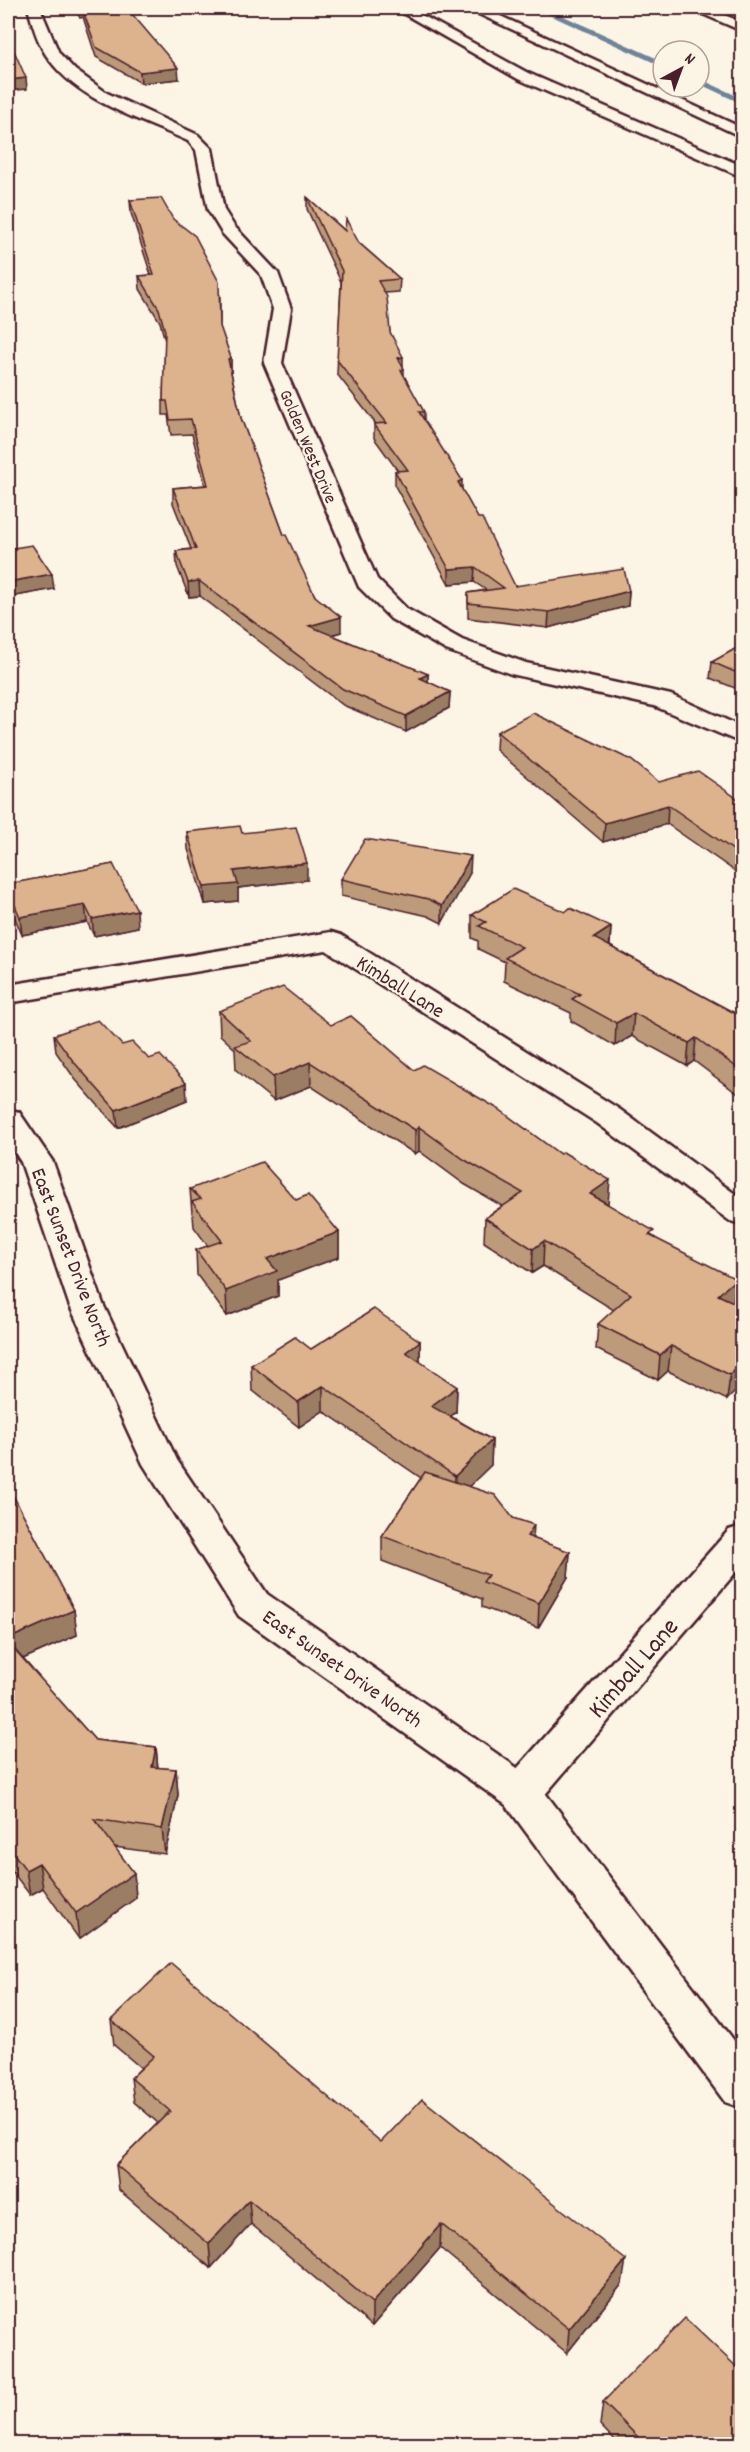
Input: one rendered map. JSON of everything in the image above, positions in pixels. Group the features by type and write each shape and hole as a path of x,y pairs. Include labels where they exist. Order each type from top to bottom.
{"main road":[{"name":"Golden West Drive","path":"34,8 54,57 75,77 104,96 193,138 204,149 216,210 228,229 269,273 282,309 273,363 367,582 399,614 454,645 519,669 662,700 742,736"},
{"path":"400,8 524,76 742,172"},
{"path":"473,8 742,133"},
{"path":"696,8 742,27"},
{"name":"Kimball Lane","path":"8,994 331,942 608,1116 742,1214"},
{"name":"East Sunset Drive North","path":"8,1119 37,1162 86,1304 161,1464 253,1605 521,1793 742,2087"},
{"name":"Kimball Lane","path":"521,1793 742,1540"}],"building":[{"path":"82,8 127,8 178,68 140,72 96,47"},
{"path":"8,37 26,78 8,80"},
{"path":"307,197 345,231 346,219 359,243 400,279 378,281 387,297 390,332 403,357 398,358 404,369 401,370 424,412 419,412 462,480 458,482 478,518 482,518 515,586 624,569 629,591 549,612 468,603 468,593 504,588 475,567 449,569 395,471 408,470 374,424 387,423 337,360 342,271"},
{"path":"161,198 173,219 195,236 219,282 220,326 231,358 228,359 241,418 284,535 315,596 341,617 309,626 428,674 420,678 450,692 406,716 343,689 199,581 188,582 176,551 196,549 173,488 208,485 191,419 170,420 167,401 163,401 165,331 159,309 139,276 154,275 130,200"},
{"path":"32,545 52,574 8,582 8,549"},
{"path":"742,645 742,675 712,662"},
{"path":"533,713 631,760 659,782 698,771 742,802 742,856 668,805 605,823 497,732"},
{"path":"240,826 242,833 296,827 307,863 234,871 238,884 204,887 187,832"},
{"path":"365,839 471,856 442,906 428,899 341,879"},
{"path":"113,864 137,910 92,919 85,905 20,917 8,889 8,884"},
{"path":"513,889 565,912 570,908 611,927 594,938 742,1017 742,1071 696,1038 689,1043 634,1013 616,1023 572,999 580,994 505,958 522,947 479,926 486,922 472,915"},
{"path":"283,987 331,1025 351,1016 414,1070 423,1065 500,1110 560,1154 563,1152 610,1180 590,1194 654,1231 649,1235 736,1279 718,1295 742,1306 742,1363 730,1375 671,1346 660,1355 598,1324 631,1294 544,1241 533,1249 485,1218 523,1193 465,1160 419,1127 415,1130 310,1062 273,1077 235,1046 251,1041 219,1011"},
{"path":"98,1020 122,1045 132,1042 149,1059 160,1055 186,1083 116,1110 73,1061 54,1035"},
{"path":"262,1162 296,1200 308,1195 339,1232 267,1259 277,1271 226,1291 196,1250 222,1241 192,1202 201,1199 190,1189"},
{"path":"374,1309 420,1341 406,1352 457,1387 431,1406 492,1440 455,1476 323,1386 298,1402 251,1365 295,1337 311,1349"},
{"path":"425,1472 495,1495 513,1518 534,1525 527,1536 570,1552 539,1603 483,1582 488,1575 382,1536"},
{"path":"8,1486 74,1610 8,1639"},
{"path":"8,1642 95,1740 156,1747 152,1767 176,1769 162,1829 94,1819 134,1873 76,1913 39,1863 26,1870 8,1846"},
{"path":"171,1963 381,2142 422,2099 626,2260 569,2329 441,2224 372,2303 249,2200 209,2244 116,2165 170,2111 131,2078 154,2056 111,2020"},
{"path":"685,2318 742,2372 742,2445 646,2445 603,2402"}],"waterway":[{"path":"540,8 651,59"},
{"path":"711,87 742,101"}]}
